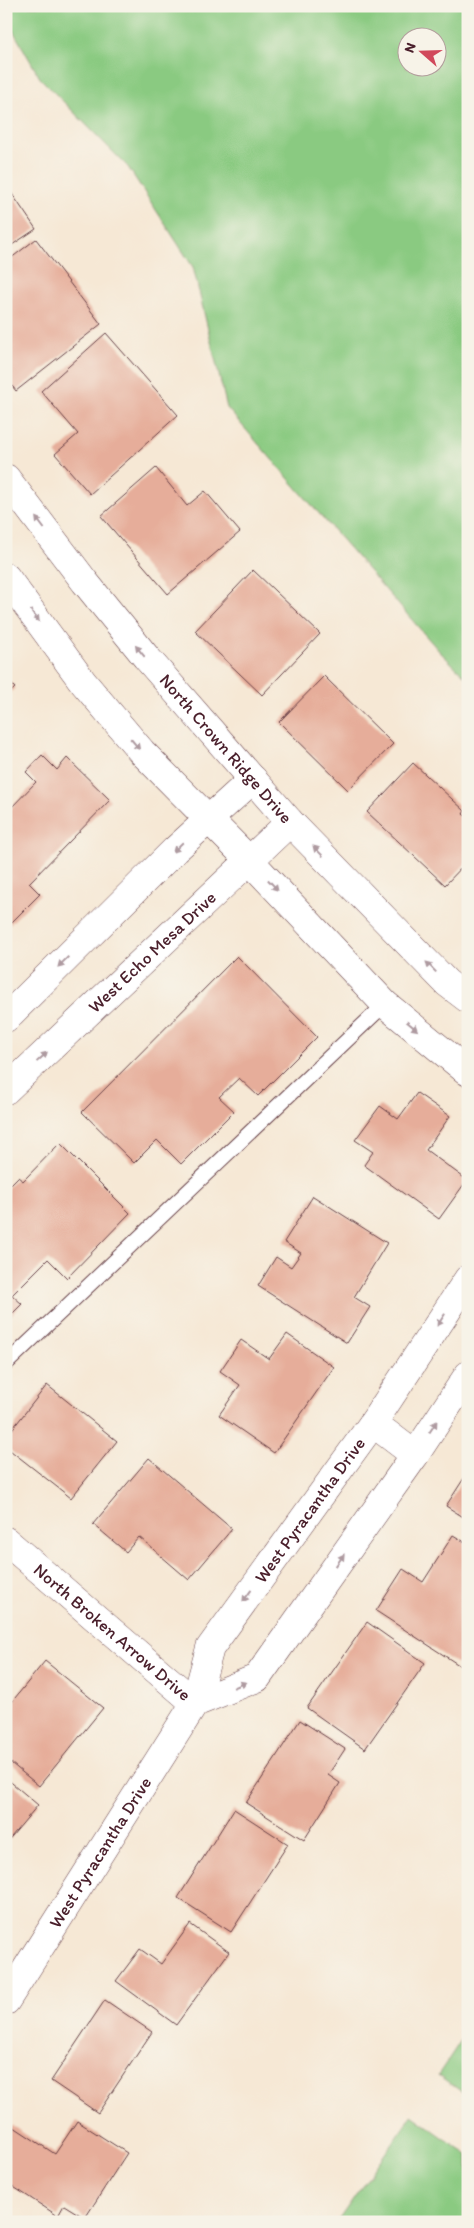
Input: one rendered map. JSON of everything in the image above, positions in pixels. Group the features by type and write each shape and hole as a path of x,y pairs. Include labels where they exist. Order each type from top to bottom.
{"street":[{"name":"North Crown Ridge Drive","path":"6,478 84,582 146,657 290,822 447,983 468,999"},
{"path":"6,577 89,689 142,752 209,818 385,1004 468,1072"},
{"path":"6,1018 209,818 253,779"},
{"name":"West Echo Mesa Drive","path":"9,1082 290,822"},
{"name":"West Pyracantha Drive","path":"6,2001 195,1703 210,1648 373,1423 468,1279"},
{"path":"195,1703 257,1678 415,1455 468,1375"},
{"name":"West Pyracantha Drive","path":"373,1423 415,1455"},
{"name":"North Broken Arrow Drive","path":"6,1541 195,1703"}],"lane":[{"path":"6,1364 385,1004"}],"green space":[{"path":"6,6 468,6 468,679 440,652 227,408 193,267 128,167 40,78 6,18"},
{"path":"468,2030 468,2096 438,2075"},
{"path":"412,2115 468,2155 468,2222 337,2222"}],"building":[{"path":"6,185 36,229 6,249"},
{"path":"36,239 101,324 16,391 6,378 6,262"},
{"path":"106,333 178,415 90,494 55,454 78,434 41,391"},
{"path":"156,468 187,506 205,491 240,532 168,594 101,516"},
{"path":"253,570 320,634 262,695 195,631"},
{"path":"324,676 393,744 348,790 279,722"},
{"path":"6,678 15,688 6,696"},
{"path":"42,755 57,770 67,758 110,800 29,883 40,894 10,924 6,921 6,806 10,809 36,782 26,772"},
{"path":"413,763 465,811 463,814 468,818 468,861 445,885 367,812"},
{"path":"237,956 317,1037 258,1096 239,1078 219,1097 234,1111 181,1164 157,1140 134,1163 82,1112"},
{"path":"417,1093 450,1116 426,1150 467,1180 439,1219 364,1165 373,1152 355,1140 380,1106 398,1119"},
{"path":"60,1143 130,1213 67,1278 48,1259 12,1295 22,1304 6,1320 6,1189 18,1177 23,1181"},
{"path":"313,1196 387,1243 354,1297 370,1307 347,1343 258,1286 276,1257 291,1267 301,1253 284,1242"},
{"path":"287,1334 334,1367 274,1453 219,1415 240,1385 220,1371 241,1340 269,1359"},
{"path":"47,1385 117,1441 71,1498 6,1447 6,1437"},
{"path":"149,1458 232,1529 189,1580 139,1537 126,1552 93,1524"},
{"path":"468,1472 468,1520 446,1506"},
{"path":"453,1535 468,1544 468,1664 465,1669 376,1611 403,1569 423,1582"},
{"path":"367,1622 425,1663 365,1749 307,1708"},
{"path":"45,1661 103,1708 39,1786 6,1759 6,1709"},
{"path":"300,1720 345,1749 328,1775 340,1783 304,1840 246,1803"},
{"path":"6,1778 38,1805 6,1843"},
{"path":"234,1809 288,1844 231,1932 178,1898"},
{"path":"190,1924 229,1952 176,2025 116,1981 140,1949 161,1964"},
{"path":"105,2000 152,2032 98,2113 51,2081"},
{"path":"77,2121 127,2153 85,2218 64,2205 58,2216 6,2182 6,2132 11,2125 55,2154"}]}
